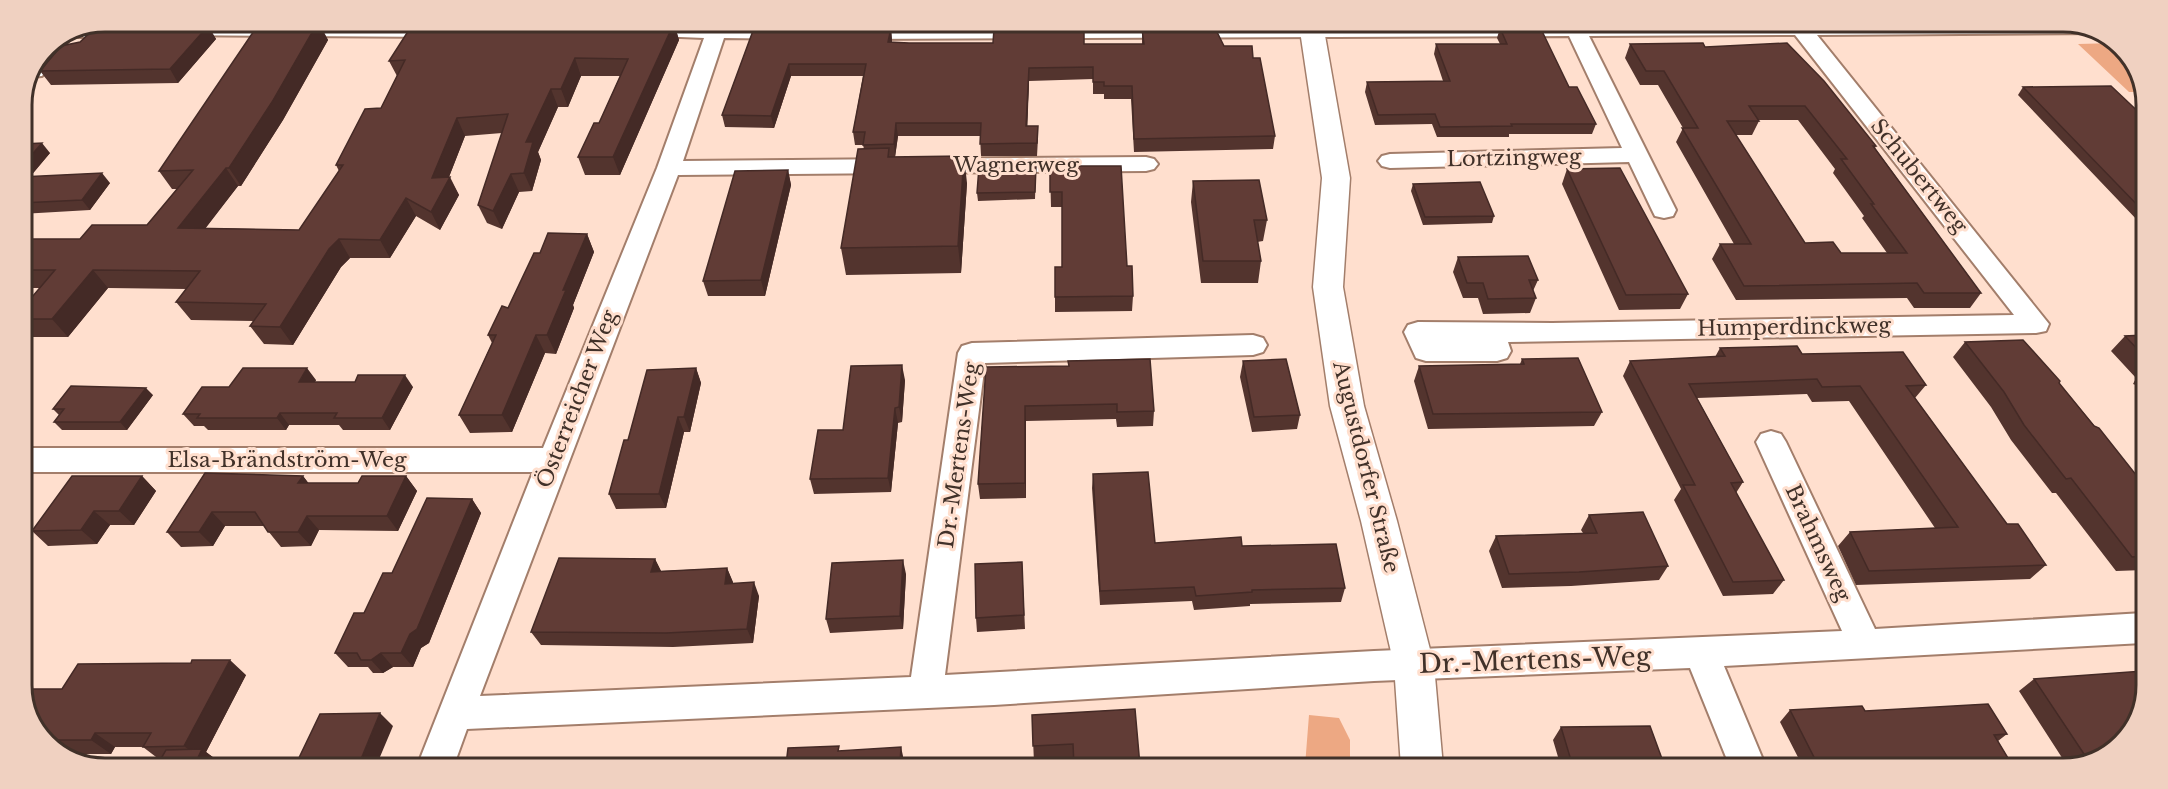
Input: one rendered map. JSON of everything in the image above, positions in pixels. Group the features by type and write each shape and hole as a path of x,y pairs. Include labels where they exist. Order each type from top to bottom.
{"street":[{"name":"Österreicher Weg","path":"438,758 669,168 709,32"},
{"path":"784,32 809,33"},
{"path":"833,33 890,32"},
{"name":"Augustdorfer Straße","path":"1313,32 1336,178 1328,287 1347,406 1379,520 1414,665 1421,758"},
{"path":"1577,32 1664,210"},
{"name":"Schubertweg","path":"1803,32 2036,324"},
{"name":"Lortzingweg","path":"1390,160 1638,155"},
{"name":"Wagnerweg","path":"669,168 1146,164"},
{"name":"Humperdinckweg","path":"1494,342 1560,348 1552,333 2036,324"},
{"name":"Dr.-Mertens-Weg","path":"926,691 972,353 1253,345"},
{"name":"Brahmsweg","path":"1771,442 1865,645"},
{"name":"Elsa-Brändström-Weg","path":"32,460 553,460"},
{"name":"Dr.-Mertens-Weg","path":"457,713 1865,645 2136,628"},
{"path":"1701,653 1744,758"}],"shaded area":[{"path":"2103,43 2115,53 2129,72 2135,92 2129,92 2078,44"},
{"path":"1309,715 1339,718 1350,740 1350,758 1306,758"}],"building":[{"path":"203,32 170,69 40,71 62,46 80,42 90,33"},
{"path":"253,32 312,32 272,102 229,168 226,168 178,228 299,230 343,165 336,165 365,109 381,108 405,60 389,61 408,32 670,32 613,157 578,157 594,123 599,123 628,59 575,58 561,89 551,89 526,142 533,142 524,173 511,174 493,211 478,205 508,114 457,118 432,178 450,177 431,212 406,198 380,240 339,239 329,249 280,327 250,326 266,304 176,302 200,271 93,270 52,319 32,319 32,297 55,270 32,270 32,239 80,239 92,225 147,225 193,170 159,171"},
{"path":"753,32 890,32 888,42 993,43 994,32 1084,32 1084,44 1144,44 1142,32 1217,32 1224,46 1252,46 1253,58 1260,58 1275,136 1134,139 1132,86 1104,86 1104,82 1093,82 1093,67 1029,68 1026,126 1038,126 1037,143 980,144 981,123 896,123 894,144 863,145 865,132 853,132 866,64 789,64 771,116 722,115"},
{"path":"1502,32 1542,32 1569,87 1577,87 1596,124 1440,127 1435,114 1378,115 1367,82 1450,81 1436,44 1507,44"},
{"path":"1703,43 1705,47 1787,43 1824,81 1876,146 1873,146 1981,293 1924,293 1917,283 1744,286 1720,244 1751,244 1682,128 1698,128 1664,71 1646,71 1630,44","holes":["1749,106 1805,106 1847,159 1841,159 1907,253 1841,253 1833,242 1805,243 1727,121 1759,121"]},
{"path":"2111,86 2136,110 2136,204 2023,87"},
{"path":"32,143 42,143 32,154"},
{"path":"889,148 888,157 964,156 958,246 841,248 858,149"},
{"path":"1036,166 1035,192 977,193 979,167"},
{"path":"1050,166 1121,166 1127,266 1132,266 1133,296 1055,297 1055,267 1062,267 1062,192 1050,192"},
{"path":"1620,168 1688,294 1626,295 1567,169"},
{"path":"788,170 761,280 703,281 735,171"},
{"path":"102,173 82,200 32,202 32,176"},
{"path":"1259,180 1267,220 1254,220 1261,261 1203,261 1193,181"},
{"path":"1480,182 1494,216 1425,217 1413,184"},
{"path":"548,233 587,234 547,335 536,335 502,415 459,415 496,335 488,335 502,306 508,308 534,253 540,253"},
{"path":"1528,256 1538,280 1529,280 1536,298 1488,299 1483,283 1467,283 1458,257"},
{"path":"2136,335 2136,348 2125,336"},
{"path":"2023,340 2060,381 2059,383 2094,426 2099,428 2136,475 2136,557 2132,557 2071,478 2066,479 1965,342"},
{"path":"1797,346 1802,354 1903,352 1926,385 1906,386 2007,524 2018,524 2046,565 1869,571 1850,532 1958,527 1860,386 1822,387 1817,379 1689,384 1743,482 1731,483 1784,580 1733,582 1683,485 1695,485 1630,361 1725,356 1720,348"},
{"path":"1578,358 1602,412 1433,414 1419,366 1524,364 1522,359"},
{"path":"1150,359 1154,411 1117,412 1117,404 1025,406 1025,483 978,484 986,367 1069,366 1068,361"},
{"path":"1286,359 1300,415 1254,417 1243,361"},
{"path":"902,365 899,407 895,408 888,478 810,479 818,430 843,430 851,366"},
{"path":"243,368 307,368 299,382 355,382 358,375 405,375 382,418 334,418 337,413 280,413 277,418 197,418 200,414 183,414 202,387 229,387"},
{"path":"696,368 684,417 678,417 659,494 609,494 624,440 628,440 647,370"},
{"path":"71,386 146,388 120,422 54,422 64,409 53,409"},
{"path":"1148,472 1155,543 1241,537 1242,546 1336,544 1345,588 1252,590 1252,592 1196,596 1194,587 1100,591 1093,474"},
{"path":"205,473 303,476 298,483 358,483 362,476 406,476 387,516 307,516 298,532 268,532 255,512 212,512 199,532 167,532"},
{"path":"72,476 142,476 119,511 94,511 81,530 32,531"},
{"path":"427,498 472,499 417,629 410,634 401,653 381,653 371,660 361,660 357,653 335,653 354,613 364,613 383,573 392,573"},
{"path":"1643,512 1668,566 1509,574 1496,536 1597,533 1589,515"},
{"path":"559,558 655,559 651,572 727,568 725,584 754,582 747,629 666,633 531,632"},
{"path":"903,560 900,616 826,619 832,563"},
{"path":"1022,562 1024,615 976,618 975,564"},
{"path":"192,660 230,660 184,746 143,747 151,733 95,733 91,740 58,740 41,721 33,699 32,689 62,689 78,664 191,663"},
{"path":"2136,672 2136,694 2133,708 2115,736 2096,750 2084,754 2034,679"},
{"path":"1988,704 2007,734 1994,735 2008,758 1814,758 1790,710 1862,706 1865,711"},
{"path":"1135,709 1139,758 1074,758 1073,744 1033,746 1032,715"},
{"path":"380,713 361,758 299,758 320,714"},
{"path":"1650,726 1662,758 1570,758 1561,727"},
{"path":"839,746 838,751 901,747 900,758 787,758 788,748"},
{"path":"202,749 198,758 161,758 166,750"}]}
